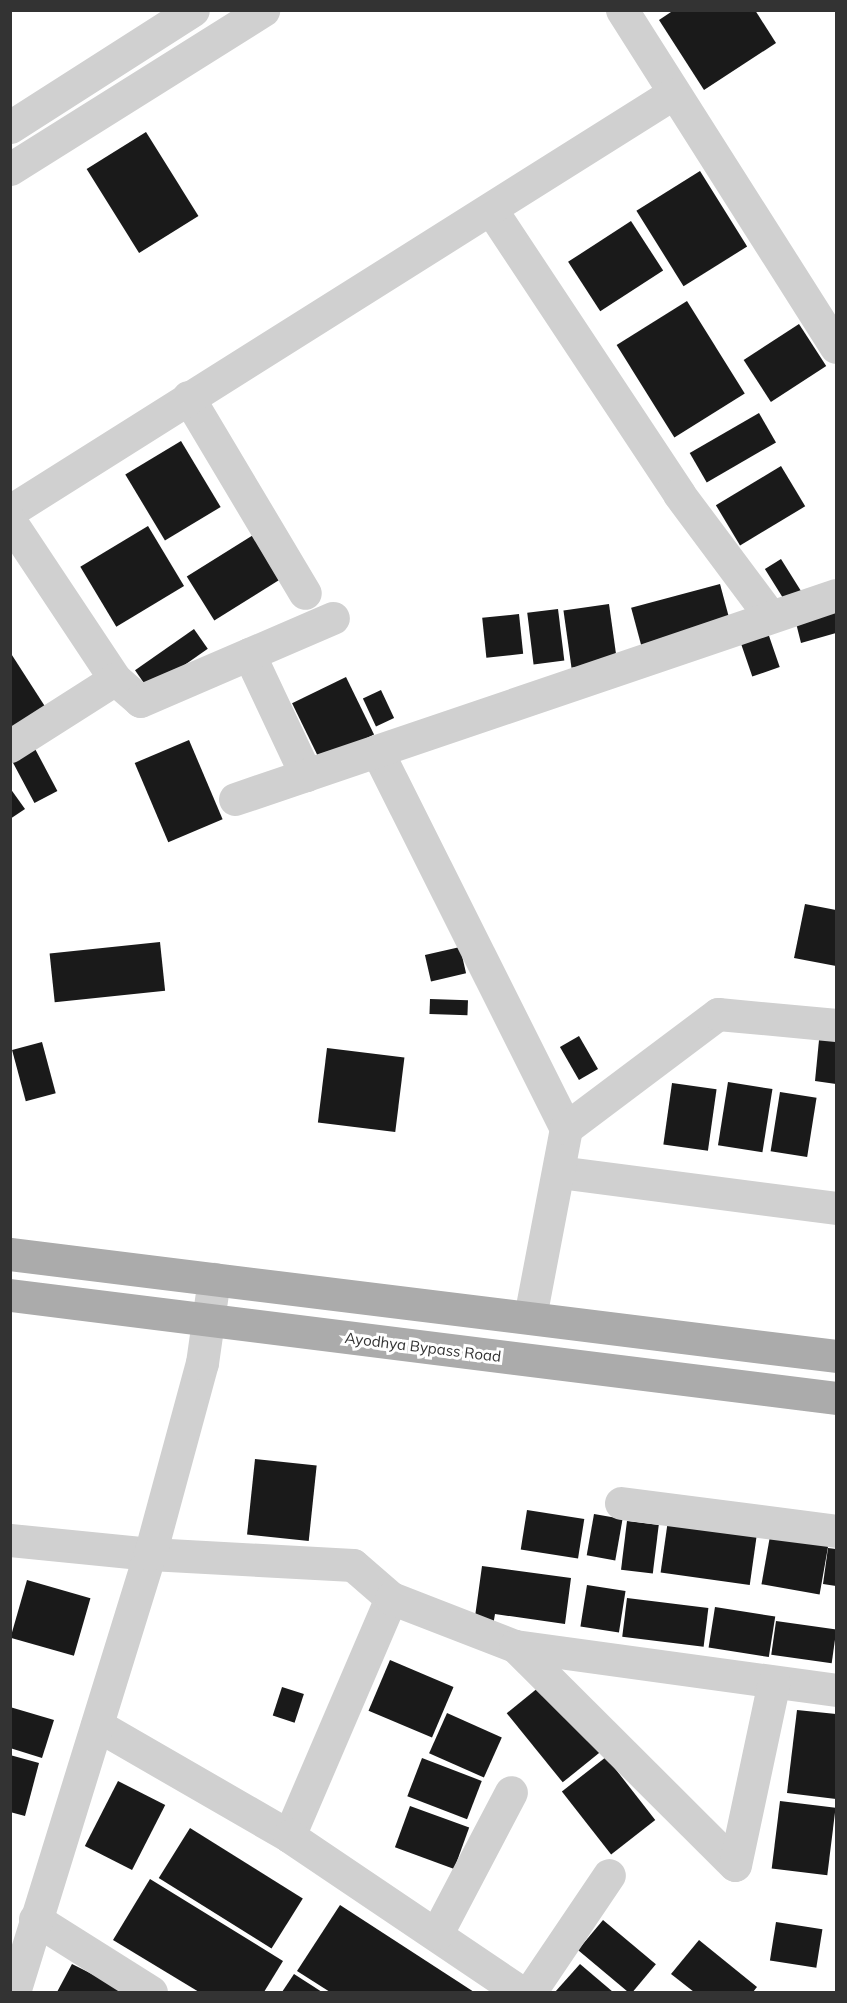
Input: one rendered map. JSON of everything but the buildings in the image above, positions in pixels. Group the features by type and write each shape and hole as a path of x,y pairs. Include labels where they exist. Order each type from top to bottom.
{"main road":[{"path":"10,1254 837,1356"},
{"name":"Ayodhya Bypass Road","path":"10,1295 837,1398"}],"street":[{"path":"10,127 193,10"},
{"path":"10,169 263,10"},
{"path":"622,10 672,94 837,347"},
{"path":"10,511 188,397 492,211 672,94"},
{"path":"492,211 679,494 770,616"},
{"path":"188,397 305,593"},
{"path":"10,521 115,679 140,701 333,618"},
{"path":"235,799 837,595"},
{"path":"249,654 306,775"},
{"path":"10,746 115,679"},
{"path":"377,751 566,1128 530,1317"},
{"path":"566,1128 718,1014 837,1025"},
{"path":"559,1172 837,1208"},
{"path":"14,1992 150,1554 209,1320 214,1279"},
{"path":"621,1503 837,1531"},
{"path":"10,1540 150,1554 353,1565 391,1598 515,1646 837,1690"},
{"path":"289,1836 391,1598"},
{"path":"515,1646 735,1865 774,1682"},
{"path":"97,1725 289,1836 520,1992"},
{"path":"437,1934 511,1792"},
{"path":"530,1992 609,1875"},
{"path":"35,1919 151,1992"}]}
